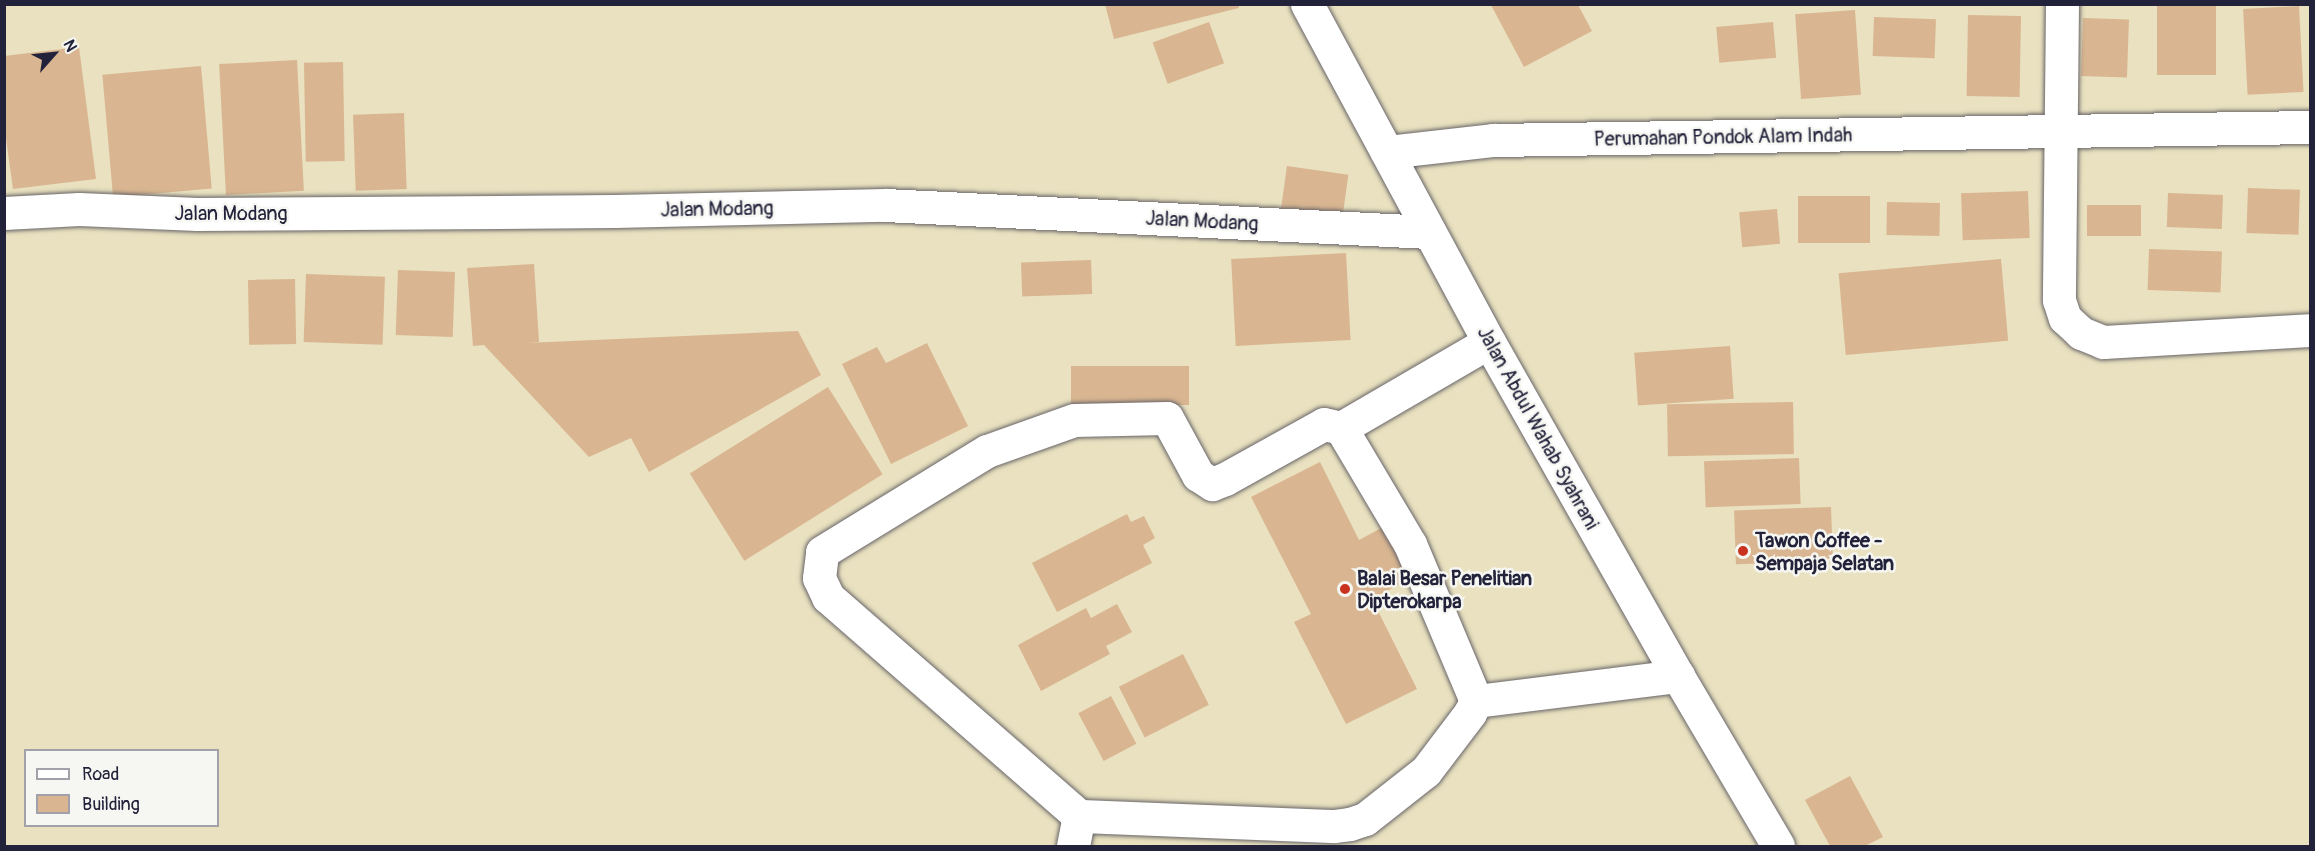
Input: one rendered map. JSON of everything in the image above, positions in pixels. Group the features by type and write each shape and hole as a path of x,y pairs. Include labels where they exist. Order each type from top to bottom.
{"main road":[{"name":"Jalan Abdul Wahab Syahrani","path":"1307,4 1489,342 1678,676 1778,846"},
{"path":"2062,4 2059,300 2065,318 2081,333 2103,342 2310,330"},
{"name":"Perumahan Pondok Alam Indah","path":"1387,152 1493,140 2310,127"},
{"name":"Jalan Modang","path":"4,213 79,209 197,214 603,211 885,205 1428,232"},
{"path":"1341,428 1489,342"},
{"path":"1167,418 1198,475 1212,484 1324,423 1341,428 1410,544 1476,701 1470,713 1426,771 1365,819 1350,824 1076,831 828,597 819,578 822,552 987,451 1074,420 1167,418"},
{"path":"1476,701 1678,676"}],"building":[{"path":"1105,4 1238,4 1239,8 1114,39"},
{"path":"2157,4 2216,4 2216,75 2157,75"},
{"path":"1491,5 1578,5 1592,31 1524,67"},
{"path":"2299,6 2304,92 2248,95 2243,9"},
{"path":"1855,10 1861,95 1801,99 1795,14"},
{"path":"1968,15 2021,16 2020,97 1967,96"},
{"path":"1874,17 1936,19 1935,58 1873,56"},
{"path":"2083,18 2129,20 2127,78 2081,76"},
{"path":"1209,22 1224,63 1168,84 1153,43"},
{"path":"1773,22 1776,58 1719,63 1716,27"},
{"path":"79,47 96,179 13,189 4,124 4,56"},
{"path":"297,60 304,191 226,195 219,64"},
{"path":"343,62 345,161 306,162 304,63"},
{"path":"201,66 212,189 113,197 102,75"},
{"path":"404,113 407,189 356,191 353,115"},
{"path":"1287,166 1348,175 1342,220 1281,212"},
{"path":"2248,188 2300,190 2298,235 2246,233"},
{"path":"2028,191 2030,238 1963,240 1961,193"},
{"path":"2168,193 2223,195 2222,229 2167,227"},
{"path":"1798,196 1870,196 1870,243 1798,243"},
{"path":"1887,202 1940,203 1939,236 1886,235"},
{"path":"2087,205 2141,205 2141,236 2087,236"},
{"path":"1777,209 1780,244 1742,247 1739,212"},
{"path":"2149,249 2222,252 2221,293 2148,290"},
{"path":"1346,253 1351,340 1236,346 1231,259"},
{"path":"2001,259 2008,341 1846,355 1839,273"},
{"path":"1091,260 1092,294 1022,296 1021,262"},
{"path":"534,264 539,342 526,343 798,331 821,375 649,472 631,438 589,457 484,345 473,346 467,268"},
{"path":"398,270 455,272 453,337 396,335"},
{"path":"306,274 385,277 383,345 304,342"},
{"path":"295,279 296,344 249,345 248,280"},
{"path":"927,343 968,426 891,464 842,364 877,347 886,363"},
{"path":"1730,346 1734,399 1638,406 1634,353"},
{"path":"1071,366 1189,366 1189,405 1071,405"},
{"path":"828,387 883,474 744,561 690,473"},
{"path":"1793,402 1794,454 1668,456 1667,404"},
{"path":"1799,458 1801,504 1706,507 1704,461"},
{"name":"Balai Besar Penelitian Dipterokarpa","path":"1320,462 1359,540 1385,526 1411,578 1372,599 1417,689 1346,724 1294,622 1311,614 1251,497"},
{"path":"1831,507 1833,561 1736,564 1734,510"},
{"path":"1127,514 1131,522 1144,516 1155,538 1143,545 1152,563 1057,612 1032,563"},
{"path":"1117,604 1132,632 1106,646 1110,654 1041,691 1018,645 1086,608 1091,618"},
{"path":"1183,654 1209,705 1145,737 1119,687"},
{"path":"1111,696 1136,744 1104,761 1078,713"},
{"path":"1850,776 1883,837 1865,846 1830,846 1805,800"}],"place":[{"name":"Tawon Coffee - Sempaja Selatan","path":"1743,551"},
{"name":"Balai Besar Penelitian Dipterokarpa","path":"1345,589"}]}
